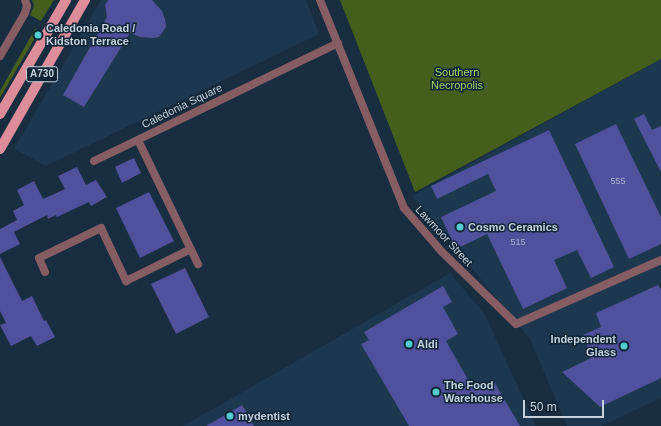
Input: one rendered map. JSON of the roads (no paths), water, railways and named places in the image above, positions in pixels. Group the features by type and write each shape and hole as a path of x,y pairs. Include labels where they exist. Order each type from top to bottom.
{"main road":[{"name":"A730","path":"0,114 66,0"},
{"name":"A730","path":"0,149 85,0"}],"street":[{"path":"0,56 25,13 27,6 24,0"},
{"name":"Lawmoor Street","path":"320,0 404,208 442,252 516,324 661,260"},
{"name":"Caledonia Square","path":"198,264 138,140 338,43"},
{"path":"94,161 138,140"},
{"path":"45,272 39,258 101,228 126,281 191,249"}],"place":[{"name":"Caledonia Road / Kidston Terrace","path":"38,35"},
{"name":"Cosmo Ceramics","path":"460,227"},
{"name":"Aldi","path":"409,344"},
{"name":"Independent Glass","path":"624,346"},
{"name":"The Food Warehouse","path":"436,392"},
{"name":"mydentist","path":"230,416"}],"park label":[{"name":"Southern Necropolis","path":"457,79"}]}
